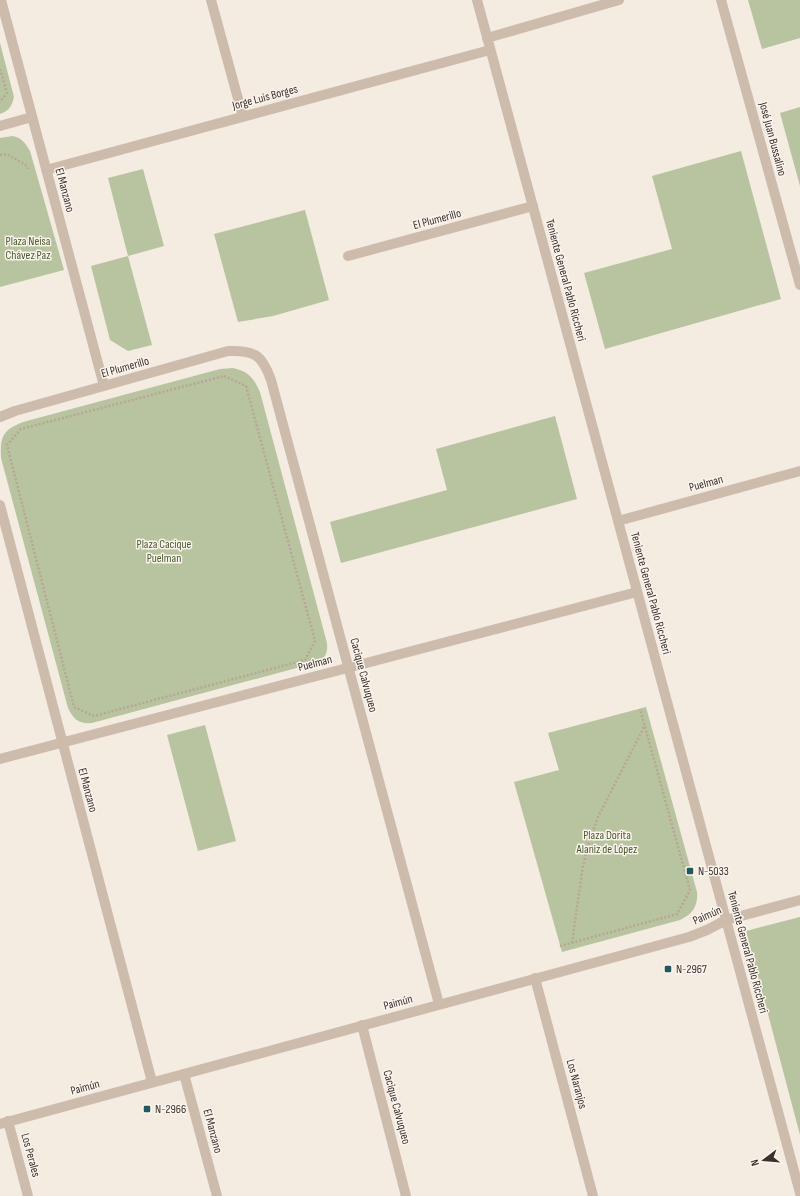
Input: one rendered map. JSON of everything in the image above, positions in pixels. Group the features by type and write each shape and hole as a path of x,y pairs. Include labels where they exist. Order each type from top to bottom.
{"street":[{"name":"El Manzano","path":"1,0 104,386"},
{"path":"211,0 243,117"},
{"name":"Teniente General Pablo Riccheri","path":"477,0 800,1193"},
{"path":"487,38 619,0"},
{"name":"José Juan Bussalino","path":"721,0 800,285"},
{"name":"Jorge Luis Borges","path":"46,170 490,50"},
{"path":"0,126 32,117"},
{"name":"El Plumerillo","path":"348,256 533,206"},
{"name":"El Plumerillo","path":"0,417 15,411 228,351 243,351 257,355"},
{"name":"Cacique Calvuqueo","path":"257,355 266,366 271,380 439,1004"},
{"name":"Puelman","path":"618,521 800,471"},
{"name":"El Manzano","path":"0,505 152,1082"},
{"name":"Puelman","path":"0,759 637,592"},
{"name":"Paimún","path":"4,1122 688,937 707,930 726,920 800,900"},
{"name":"Los Naranjos","path":"535,978 593,1196"},
{"name":"Cacique Calvuqueo","path":"362,1025 406,1196"},
{"name":"El Manzano","path":"184,1074 217,1196"},
{"name":"Los Perales","path":"4,1122 28,1196"}],"path":[{"path":"0,69 7,93 0,102"},
{"path":"0,156 7,154 27,166 29,174"},
{"path":"224,376 246,386 315,641 306,660 94,716 74,707 7,445 20,429 224,376"},
{"path":"560,946 677,914 690,890 640,709"},
{"path":"572,943 582,872 591,836 598,817 645,725"}],"green space":[{"path":"748,0 800,0 800,38 762,49"},
{"path":"0,43 14,97 10,108 0,114"},
{"path":"800,107 800,186 780,113"},
{"name":"Plaza Neisa Chávez Paz","path":"13,136 23,141 30,151 64,270 0,287 0,138"},
{"path":"741,151 781,299 605,349 584,273 672,249 652,176"},
{"path":"143,169 164,246 128,256 108,178"},
{"path":"305,210 329,300 273,316 238,322 214,234"},
{"path":"128,256 152,345 128,351 110,340 91,266"},
{"name":"Plaza Cacique Puelman","path":"233,368 247,373 255,382 260,392 327,643 325,656 315,663 92,723 80,722 72,716 68,708 1,458 2,439 7,431 23,422 220,369"},
{"path":"555,416 577,499 341,563 330,522 447,490 436,449"},
{"name":"Plaza Dorita Alaniz de López","path":"646,707 697,892 697,901 694,909 680,920 562,952 514,782 559,770 548,733"},
{"path":"205,725 236,841 198,851 167,735"},
{"path":"800,917 800,1135 746,931"}],"place":[{"name":"N-5033","path":"690,871"},
{"name":"N-2967","path":"668,969"},
{"name":"N-2966","path":"147,1109"}]}
